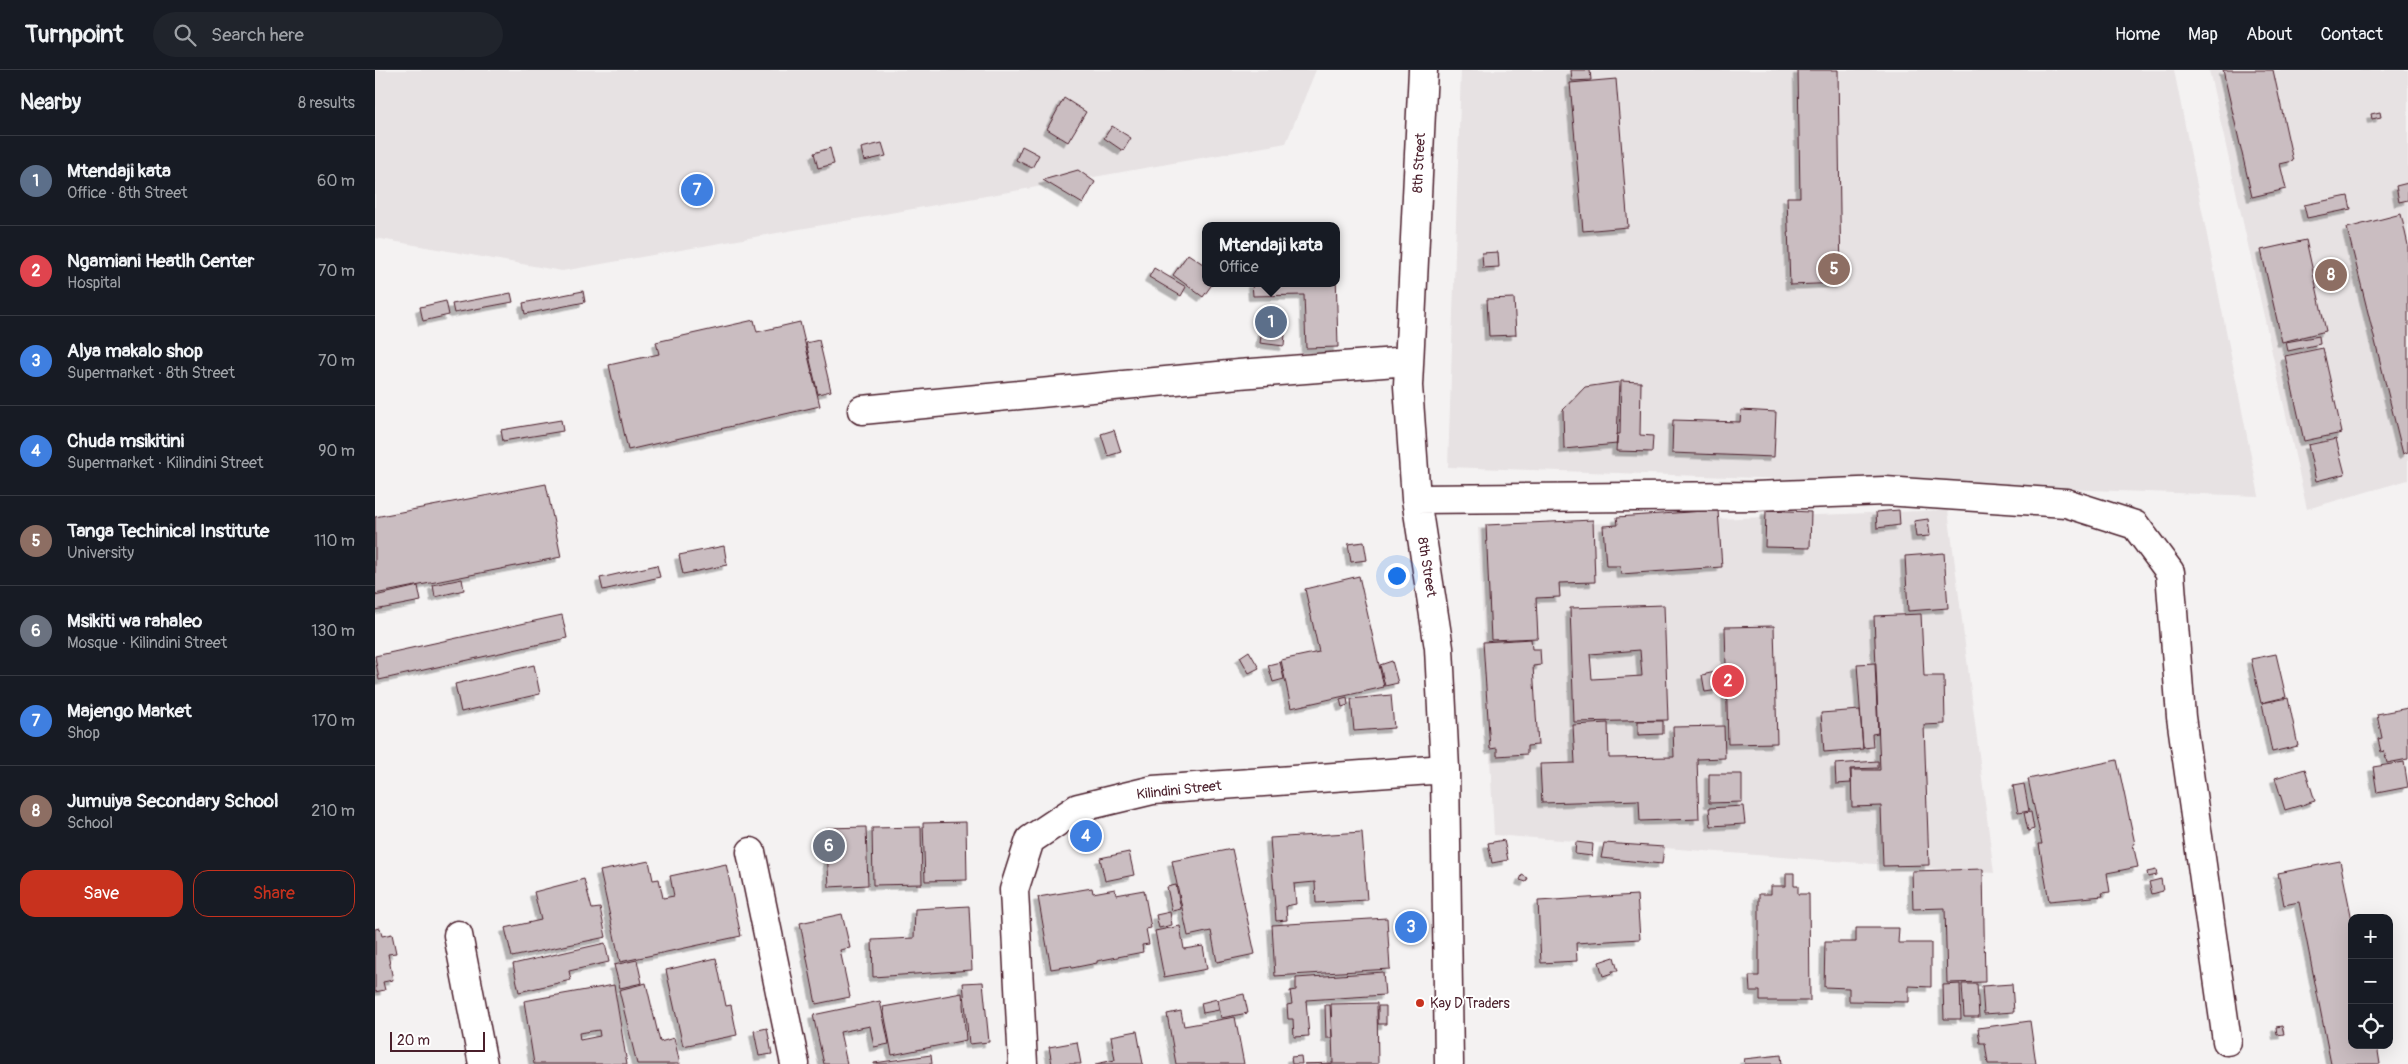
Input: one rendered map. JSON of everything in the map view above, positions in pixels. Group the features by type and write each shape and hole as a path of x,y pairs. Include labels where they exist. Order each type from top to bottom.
{"street":[{"name":"8th Street","path":"1423,70 1408,386 1416,499 1439,648 1445,769 1449,1064"},
{"path":"863,410 1239,374 1409,362"},
{"path":"1416,499 1755,496 1885,491 2066,502 2135,525 2170,572 2181,717 2227,1042"},
{"name":"Kilindini Street","path":"1023,1064 1014,890 1030,840 1078,808 1153,790 1445,769"},
{"path":"751,852 795,1064"},
{"path":"458,935 483,1064"}],"shaded area":[{"path":"375,70 1316,70 1286,143 562,271 375,238"},
{"path":"1461,70 2174,70 2259,496 1448,467"},
{"path":"2209,70 2408,70 2408,480 2307,509"},
{"path":"1948,510 1994,873 1494,835 1478,528"}],"building":[{"path":"1571,70 1590,70 1591,80 1572,81"},
{"path":"1798,70 1838,70 1841,283 1790,285 1787,197 1800,197"},
{"path":"2223,70 2273,70 2293,161 2280,164 2286,189 2252,197"},
{"path":"1616,79 1628,227 1583,231 1570,83"},
{"path":"1064,98 1086,112 1068,142 1047,129"},
{"path":"2380,112 2381,117 2372,119 2371,114"},
{"path":"1112,126 1131,138 1123,151 1104,138"},
{"path":"882,143 886,156 864,161 861,148"},
{"path":"1022,146 1039,155 1032,168 1016,160"},
{"path":"830,148 834,164 818,168 814,153"},
{"path":"1078,170 1095,182 1083,204 1043,180"},
{"path":"2408,183 2408,200 2399,202 2396,186"},
{"path":"2348,196 2351,209 2307,218 2304,205"},
{"path":"2401,214 2408,245 2408,452 2403,454 2347,228"},
{"path":"2306,240 2326,331 2282,342 2261,250"},
{"path":"1498,252 1499,267 1483,268 1482,253"},
{"path":"1188,254 1202,263 1202,287 1210,287 1203,297 1173,275"},
{"path":"1154,268 1186,287 1181,296 1149,277"},
{"path":"1252,287 1336,287 1338,347 1306,348 1304,295 1253,296"},
{"path":"583,291 585,302 525,314 523,303"},
{"path":"511,293 513,302 454,313 452,304"},
{"path":"1514,298 1516,335 1489,336 1487,299"},
{"path":"446,301 449,315 423,321 420,307"},
{"path":"754,320 757,332 800,322 820,406 628,450 609,365 659,354 656,342"},
{"path":"1262,330 1285,334 1284,346 1260,343"},
{"path":"2319,336 2320,344 2288,351 2286,342"},
{"path":"819,340 831,391 818,394 806,343"},
{"path":"2323,348 2342,433 2304,441 2285,356"},
{"path":"1621,381 1641,382 1640,435 1653,436 1652,452 1616,451 1617,434 1620,434"},
{"path":"1619,382 1617,444 1564,449 1563,410 1585,387"},
{"path":"1741,410 1776,412 1774,457 1672,453 1673,420 1740,422"},
{"path":"561,420 563,431 503,441 501,430"},
{"path":"1114,430 1121,452 1108,456 1101,434"},
{"path":"2336,439 2345,474 2316,481 2308,445"},
{"path":"546,484 561,557 375,594 375,517"},
{"path":"1718,510 1722,567 1621,574 1620,566 1606,566 1603,526 1618,525 1617,517"},
{"path":"1766,510 1811,512 1810,548 1765,547"},
{"path":"1899,510 1900,525 1877,528 1876,512"},
{"path":"1928,519 1930,536 1916,537 1914,521"},
{"path":"1593,520 1595,582 1559,583 1560,597 1536,598 1538,638 1491,640 1486,525"},
{"path":"1364,542 1367,560 1351,562 1348,544"},
{"path":"724,546 727,565 683,574 679,555"},
{"path":"1944,553 1948,608 1908,611 1905,556"},
{"path":"657,565 660,577 603,590 600,578"},
{"path":"1359,576 1384,687 1291,708 1281,660 1319,652 1305,589"},
{"path":"462,579 464,590 435,597 433,585"},
{"path":"418,586 421,601 375,610 375,596"},
{"path":"1664,605 1668,720 1574,722 1570,608","holes":["1640,650 1642,676 1592,679 1590,654"]},
{"path":"1921,614 1924,676 1944,676 1945,724 1924,725 1929,865 1883,866 1881,806 1852,807 1851,770 1880,770 1874,616"},
{"path":"562,615 567,638 379,680 375,656"},
{"path":"1774,626 1777,743 1728,744 1725,627"},
{"path":"1531,639 1532,649 1540,649 1541,665 1533,666 1538,745 1527,746 1527,754 1497,756 1497,748 1490,749 1483,642"},
{"path":"1249,651 1259,668 1249,673 1240,657"},
{"path":"2276,654 2286,697 2261,703 2251,659"},
{"path":"1392,661 1398,683 1385,686 1380,665"},
{"path":"1280,662 1284,679 1273,682 1268,665"},
{"path":"1875,663 1878,733 1872,734 1873,747 1863,748 1857,664"},
{"path":"534,665 540,694 461,712 455,684"},
{"path":"1715,672 1718,690 1705,692 1702,675"},
{"path":"1391,695 1394,728 1354,731 1351,699"},
{"path":"1347,697 1348,705 1342,707 1340,699"},
{"path":"2288,698 2298,746 2272,752 2262,703"},
{"path":"2408,708 2408,759 2387,763 2384,751 2381,752 2378,739 2382,738 2377,714"},
{"path":"1860,710 1863,749 1824,752 1821,713"},
{"path":"1638,721 1663,721 1663,734 1638,735"},
{"path":"1608,723 1609,758 1674,757 1673,727 1724,726 1725,758 1697,759 1699,819 1640,821 1639,800 1542,803 1540,764 1575,763 1573,725"},
{"path":"2117,760 2138,867 2107,873 2110,892 2102,893 2103,896 2049,901 2039,844 2042,844 2028,779"},
{"path":"1878,761 1878,768 1850,769 1851,783 1836,784 1835,764"},
{"path":"2404,762 2408,787 2377,793 2373,767"},
{"path":"2305,769 2315,801 2285,810 2275,778"},
{"path":"1709,774 1742,774 1742,802 1709,803"},
{"path":"2024,784 2029,811 2018,813 2013,786"},
{"path":"1743,806 1745,824 1711,826 1709,808"},
{"path":"2031,812 2034,829 2028,831 2024,813"},
{"path":"966,822 967,880 925,881 923,823"},
{"path":"866,827 868,885 829,887 826,828"},
{"path":"921,827 922,884 873,885 872,828"},
{"path":"1362,832 1367,900 1316,903 1315,882 1294,884 1296,904 1286,906 1287,920 1276,921 1270,838"},
{"path":"1504,840 1508,860 1492,863 1488,843"},
{"path":"1576,842 1593,844 1592,856 1575,854"},
{"path":"1604,843 1664,847 1662,864 1601,858"},
{"path":"1232,849 1255,954 1217,962 1211,931 1188,936 1172,861"},
{"path":"1129,852 1134,875 1105,881 1100,858"},
{"path":"649,861 653,880 659,879 663,898 674,896 670,876 726,864 741,936 620,962 600,871"},
{"path":"2340,861 2351,914 2348,914 2348,1049 2378,1049 2380,1064 2331,1064 2299,902 2284,905 2278,873"},
{"path":"1983,869 1985,982 1947,983 1945,908 1913,909 1912,871"},
{"path":"2156,870 2157,875 2148,877 2147,872"},
{"path":"1786,873 1794,873 1794,886 1798,886 1798,894 1809,894 1810,1001 1760,1001 1760,991 1750,991 1749,976 1759,976 1759,894 1771,894 1771,886 1786,886"},
{"path":"1522,875 1528,878 1526,882 1520,880"},
{"path":"584,879 592,909 600,908 606,937 512,957 505,928 541,920 534,892"},
{"path":"2161,879 2163,891 2152,894 2149,882"},
{"path":"1176,885 1181,909 1172,911 1167,887"},
{"path":"1092,888 1093,893 1115,889 1116,895 1144,890 1151,928 1146,929 1149,944 1142,945 1143,952 1072,968 1071,966 1051,969 1038,897"},
{"path":"1637,895 1640,939 1576,943 1577,961 1541,963 1538,901"},
{"path":"969,906 972,970 873,977 872,940 914,938 915,909"},
{"path":"1170,912 1172,925 1159,928 1156,915"},
{"path":"842,914 850,948 840,950 850,997 816,1004 800,923"},
{"path":"1387,918 1390,969 1275,976 1272,925"},
{"path":"1180,926 1184,949 1203,946 1207,969 1164,977 1155,931"},
{"path":"380,928 382,936 392,934 396,953 388,954 393,980 383,982 385,990 375,992 375,929"},
{"path":"1856,928 1899,928 1898,943 1931,943 1931,987 1909,986 1909,1002 1849,1001 1849,988 1824,987 1825,942 1856,942"},
{"path":"605,943 609,962 569,971 571,980 519,992 513,964"},
{"path":"1614,957 1618,971 1612,971 1612,973 1603,976 1599,962"},
{"path":"716,958 726,1006 731,1005 737,1035 683,1046 666,970"},
{"path":"637,960 642,983 620,988 614,965"},
{"path":"1383,972 1385,995 1306,1000 1309,1036 1294,1037 1293,1019 1288,1019 1287,1005 1292,1004 1290,991 1296,990 1296,978"},
{"path":"983,982 989,1042 969,1044 963,983"},
{"path":"646,983 660,1042 674,1038 680,1064 637,1064 619,990"},
{"path":"1960,984 1961,1019 1944,1019 1943,985"},
{"path":"1962,984 1977,984 1979,1017 1964,1017"},
{"path":"2012,984 2014,1012 1984,1014 1982,986"},
{"path":"614,985 627,1064 534,1064 524,1001","holes":["599,1030 600,1036 580,1040 579,1033"]},
{"path":"962,993 966,1040 892,1055 883,1007"},
{"path":"1244,994 1248,1013 1221,1018 1218,1000"},
{"path":"1217,999 1219,1010 1203,1013 1201,1003"},
{"path":"880,1001 889,1044 874,1047 870,1026 840,1032 847,1064 824,1064 813,1015"},
{"path":"1377,1003 1378,1064 1304,1064 1333,1063 1331,1004"},
{"path":"1325,1005 1330,1005 1332,1038 1326,1038"},
{"path":"1378,1006 1386,1006 1386,1024 1378,1024"},
{"path":"1181,1011 1184,1026 1235,1017 1244,1064 1176,1064 1167,1014"},
{"path":"2030,1021 2036,1064 1988,1064 1985,1043 1980,1043 1978,1028"},
{"path":"2282,1026 2284,1034 2277,1035 2276,1027"},
{"path":"767,1028 772,1054 759,1056 754,1031"},
{"path":"1137,1031 1143,1064 1095,1064 1115,1060 1111,1036"},
{"path":"1077,1042 1081,1064 1052,1064 1049,1047"},
{"path":"931,1055 932,1064 874,1064 874,1063"},
{"path":"1781,1055 1782,1064 1745,1064 1744,1059"},
{"path":"1301,1056 1302,1064 1292,1064 1291,1057"}],"place":[{"name":"Majengo Market","path":"697,190"},
{"name":"Tanga Techinical Institute","path":"1834,269"},
{"name":"Jumuiya Secondary School","path":"2331,275"},
{"name":"Mtendaji kata","path":"1271,322"},
{"name":"Ngamiani Heatlh Center","path":"1728,681"},
{"name":"Chuda msikitini","path":"1086,836"},
{"name":"Msikiti wa rahaleo","path":"829,846"},
{"name":"Alya makalo shop","path":"1411,927"},
{"name":"Kay D Traders","path":"1420,1003"}]}
